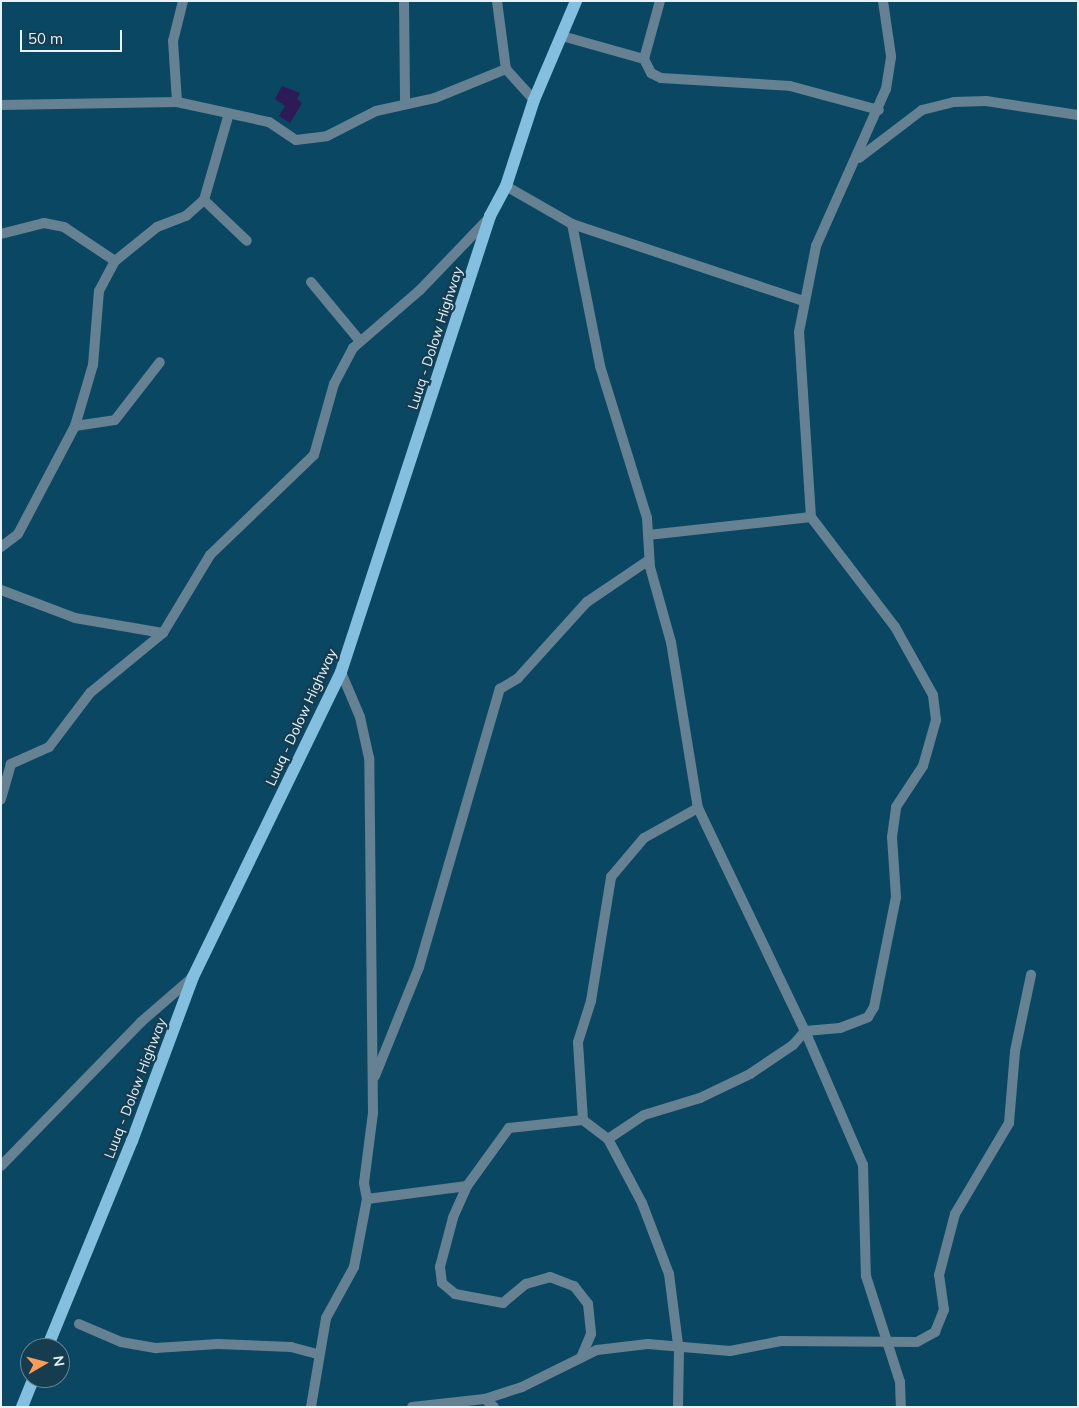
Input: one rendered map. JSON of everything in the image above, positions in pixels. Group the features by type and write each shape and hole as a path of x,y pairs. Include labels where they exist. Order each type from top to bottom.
{"main road":[{"name":"Luuq - Dolow Highway","path":"51,1338 132,1141 193,977 341,672 490,216 506,186 534,100 576,1"},
{"path":"22,1407 30,1388"}],"street":[{"path":"177,102 173,41 183,1"},
{"path":"404,1 406,103"},
{"path":"498,1 506,69 534,100"},
{"path":"660,1 644,59 651,73 661,78 790,86 879,110"},
{"path":"608,1139 644,1115 700,1098 750,1074 793,1045 805,1031 840,1028 868,1017 874,1007 896,897 892,837 896,807 923,766 936,720 934,695 896,627 811,517 799,332 816,246 879,110 891,56 883,1"},
{"path":"562,36 644,59"},
{"path":"1,105 177,102 228,117 254,118 296,140 313,140 376,111 435,98 506,69"},
{"path":"858,158 922,110 954,102 986,101 1078,115"},
{"path":"1,547 18,534 75,426 93,365 99,291 115,261 157,227 186,216 204,200 228,117"},
{"path":"506,186 572,224 804,301"},
{"path":"204,200 247,240"},
{"path":"1,800 6,763 49,747 90,693 163,632 210,554 314,455 334,384 360,341 420,290 490,216"},
{"path":"4,231 44,223 64,227 115,261"},
{"path":"572,224 600,366 647,518 649,560 671,642 698,808 805,1031 863,1165 866,1276 900,1382 900,1407"},
{"path":"311,282 360,341"},
{"path":"75,426 114,420 160,362"},
{"path":"648,535 811,517"},
{"path":"373,1083 419,967 500,689 518,678 587,602 649,560"},
{"path":"1,590 75,618 163,632"},
{"path":"311,1407 318,1354 326,1318 354,1267 367,1199 364,1183 373,1083 369,758 360,717 341,672"},
{"path":"583,1120 578,1042 591,1002 611,877 644,838 698,808"},
{"path":"412,1407 485,1399 597,1350 677,1344 730,1351 781,1341 886,1340 917,1342 934,1332 944,1310 939,1275 955,1214 1008,1123 1015,1051 1031,976"},
{"path":"1,1166 141,1022 193,977"},
{"path":"581,1358 591,1334 588,1304 574,1286 550,1277 526,1284 503,1303 455,1294 442,1283 449,1234 467,1186 509,1128 583,1120 608,1139 642,1203 668,1274 677,1344 678,1407"},
{"path":"367,1199 467,1186"},
{"path":"79,1324 121,1342 156,1348 228,1345 291,1347 318,1354"},
{"path":"485,1399 494,1407"}],"shaded area":[{"path":"282,86 300,93 297,99 302,103 290,123 279,116 285,106 275,99"}]}
